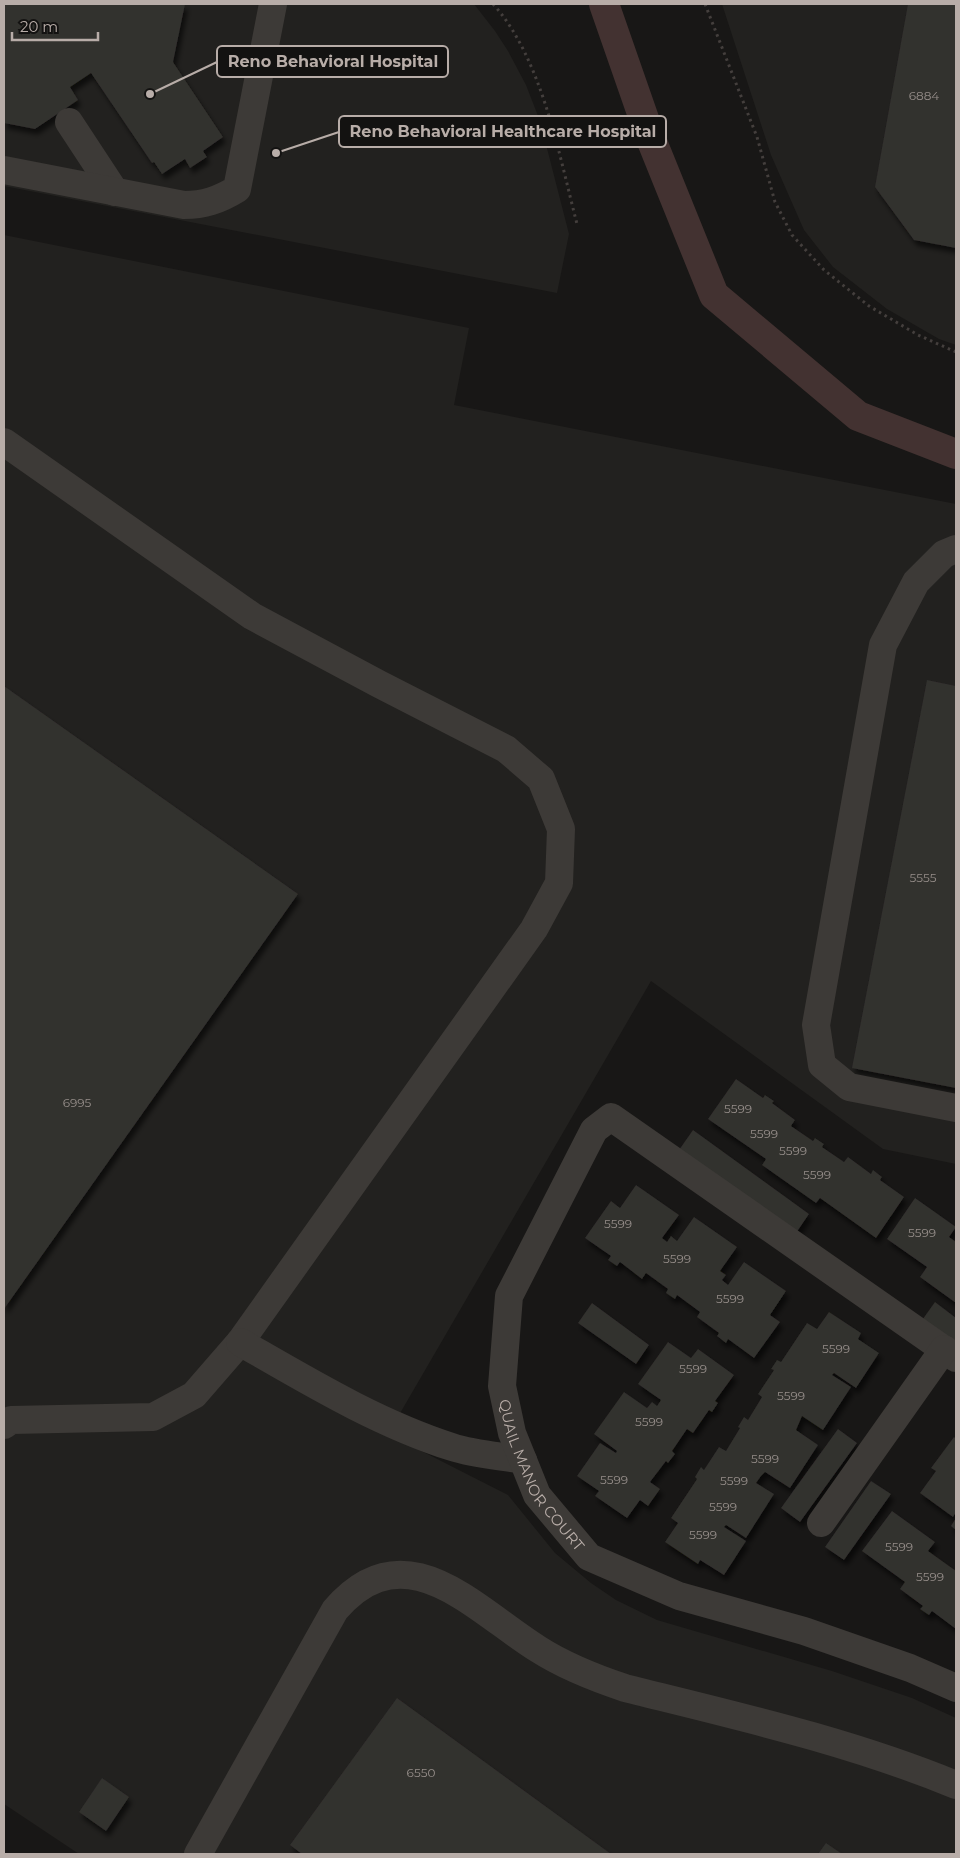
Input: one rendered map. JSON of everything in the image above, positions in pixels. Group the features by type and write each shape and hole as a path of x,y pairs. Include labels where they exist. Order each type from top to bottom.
{"street":[{"path":"4,170 184,205 207,204 222,198 236,189 273,4"},
{"path":"69,122 115,192"},
{"path":"4,442 252,616 506,749 541,779 561,829 559,883 534,929 240,1342 194,1396 153,1417 11,1420 4,1425"},
{"path":"956,550 944,554 916,582 883,645 816,1025 822,1065 849,1087 956,1108"},
{"name":"QUAIL MANOR COURT","path":"950,1354 611,1117 594,1130 509,1296 502,1386 512,1433 537,1495 589,1557 679,1596 804,1631 910,1668 956,1688"},
{"path":"240,1342 317,1386 395,1425 453,1448 523,1460"},
{"path":"821,1523 950,1354"},
{"path":"198,1854 335,1610 351,1594 370,1581 400,1575 414,1575 442,1584 538,1649 594,1678 625,1688 835,1742 913,1767 956,1785"}],"path":[{"path":"493,4 518,40 533,71 551,123 577,224"},
{"path":"705,4 757,137 776,202 792,235 824,270 869,306 918,335 956,352"}],"shaded area":[{"path":"4,4 474,4 508,51 526,85 540,121 569,234 557,293 4,186"},
{"path":"722,4 956,4 956,345 939,339 887,309 833,267 804,230 771,155"},
{"path":"4,235 469,328 454,405 956,504 956,1164 883,1149 651,981 388,1434 508,1495 555,1553 591,1583 616,1600 657,1620 832,1671 912,1698 956,1718 956,1854 79,1854 4,1804"}],"building":[{"path":"4,4 185,4 173,62 223,137 203,151 207,157 190,168 185,159 162,174 154,162 152,163 91,73 70,87 78,100 35,129 4,123"},
{"path":"908,4 956,4 956,248 914,240 875,187"},
{"path":"927,680 956,686 956,1088 852,1068"},
{"path":"4,686 298,894 4,1309"},
{"path":"736,1079 763,1098 765,1095 774,1101 772,1103 795,1120 791,1126 813,1141 815,1138 824,1144 822,1147 844,1162 848,1157 871,1174 873,1170 882,1177 880,1180 904,1197 876,1238 820,1198 816,1203 762,1165 766,1159 708,1119"},
{"path":"693,1130 809,1214 796,1233 679,1150"},
{"path":"636,1185 679,1215 662,1238 667,1242 671,1236 677,1241 694,1217 737,1247 720,1271 726,1275 722,1280 728,1285 744,1262 786,1291 770,1315 780,1322 754,1358 728,1339 726,1343 717,1336 719,1333 697,1317 700,1312 677,1295 675,1299 666,1293 668,1289 646,1273 642,1279 620,1262 617,1266 608,1260 611,1256 585,1238 611,1201 620,1208"},
{"path":"915,1198 956,1227 949,1237 956,1242 956,1303 920,1277 927,1267 887,1239"},
{"path":"935,1302 956,1318 956,1349 920,1323"},
{"path":"592,1303 649,1345 636,1364 578,1323"},
{"path":"829,1312 861,1333 858,1339 879,1353 856,1388 834,1373 832,1375 851,1387 823,1430 802,1416 796,1430 818,1445 790,1488 765,1472 761,1476 756,1483 774,1494 746,1538 726,1525 724,1527 746,1541 724,1575 700,1560 698,1564 665,1542 678,1523 671,1518 697,1479 695,1477 701,1467 704,1470 719,1447 726,1451 740,1428 738,1427 744,1417 748,1420 762,1397 758,1394 774,1370 771,1369 777,1360 781,1362 807,1323 817,1329"},
{"path":"668,1342 691,1358 698,1349 734,1375 715,1401 718,1403 712,1412 709,1410 693,1433 687,1429 672,1451 675,1454 668,1463 666,1461 650,1482 660,1489 648,1506 640,1500 627,1518 595,1496 599,1491 577,1476 600,1443 616,1453 617,1451 594,1434 624,1392 647,1408 652,1402 657,1406 661,1400 638,1384"},
{"path":"838,1429 857,1443 800,1522 781,1508"},
{"path":"954,1437 956,1439 956,1512 953,1517 920,1493 936,1471 931,1468"},
{"path":"871,1481 891,1494 844,1560 825,1547"},
{"path":"892,1511 935,1542 928,1551 956,1571 956,1629 932,1611 929,1615 920,1609 923,1606 900,1589 905,1582 862,1551"},
{"path":"956,1518 956,1530 951,1526"},
{"path":"397,1698 611,1854 302,1854 290,1845"},
{"path":"102,1778 129,1797 106,1831 79,1812"},
{"path":"826,1843 842,1854 818,1854"}],"waterway":[{"path":"604,4 651,139 714,295 858,416 956,454"}],"place":[{"name":"Reno Behavioral Hospital","path":"150,94"},
{"name":"Reno Behavioral Healthcare Hospital","path":"276,153"}]}
